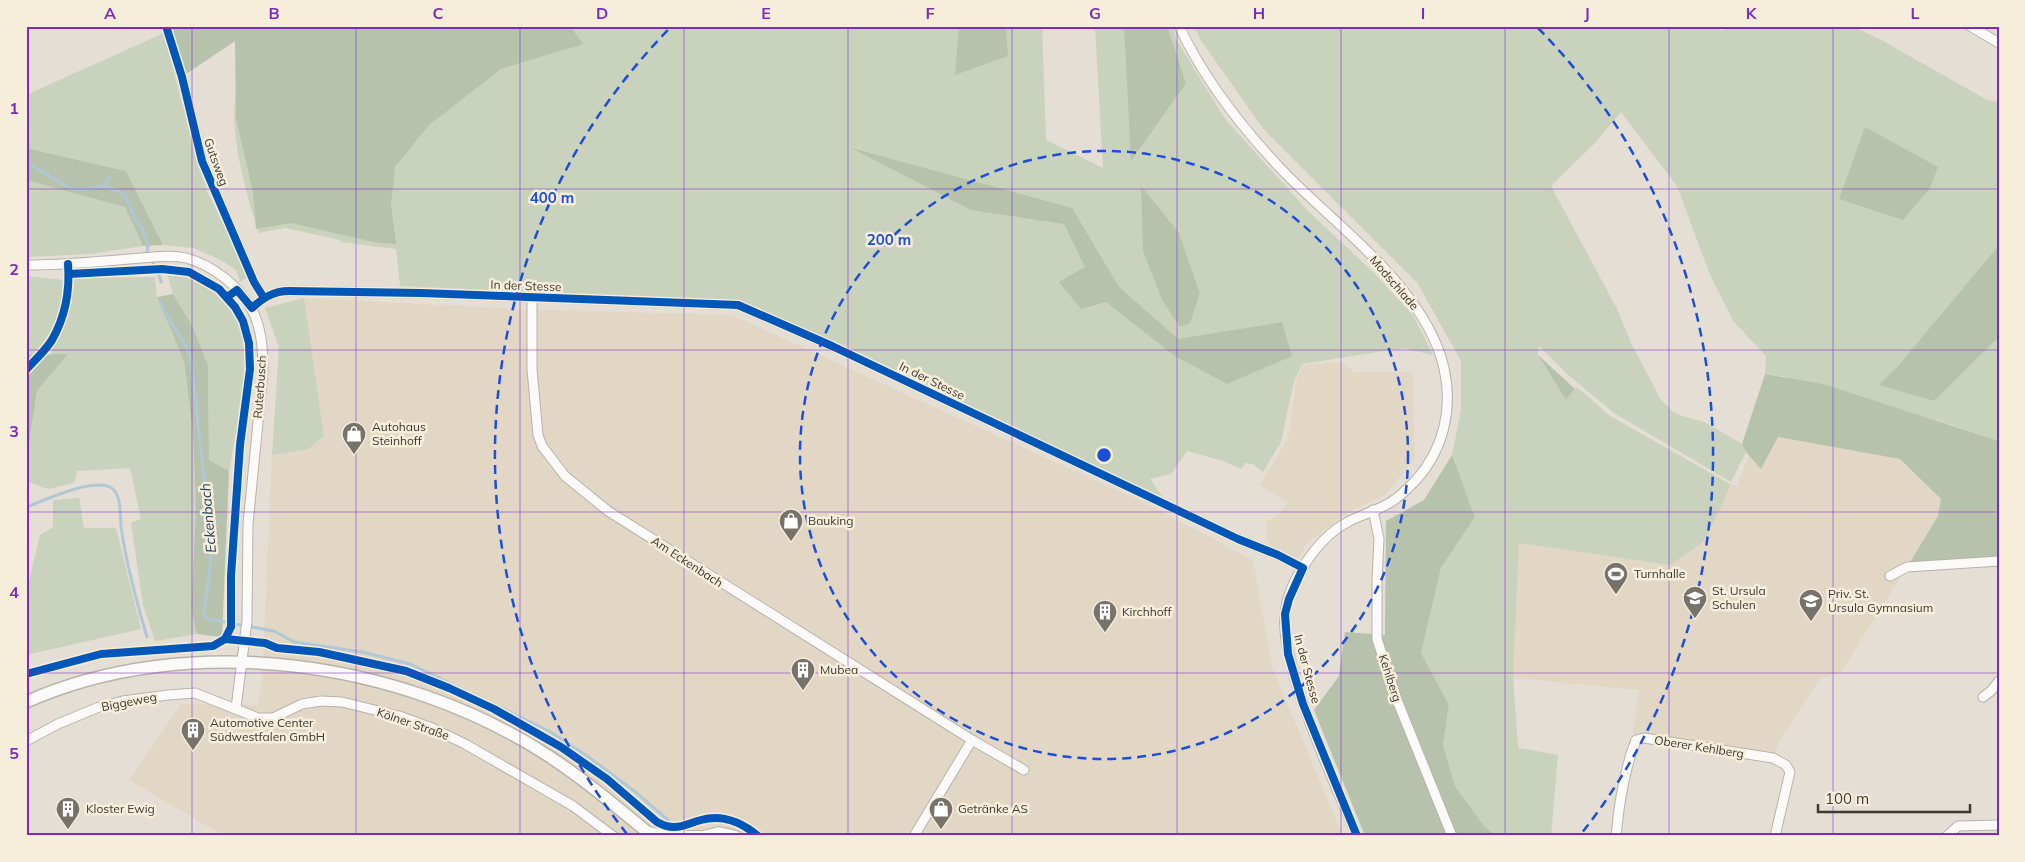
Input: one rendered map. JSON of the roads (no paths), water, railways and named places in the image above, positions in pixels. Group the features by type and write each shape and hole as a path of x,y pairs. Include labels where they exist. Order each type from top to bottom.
{"main road":[{"path":"26,702 72,684 150,668 198,662 242,663 315,669 373,681 422,695 502,729 547,755 590,786 649,834"}],"street":[{"name":"Gutsweg","path":"166,26 182,77 202,161 254,282 264,298"},
{"name":"Modschlade","path":"1180,26 1206,76 1229,109 1282,170 1404,290 1423,317 1440,353 1448,386 1445,428 1426,469 1390,503 1344,524 1328,536 1316,548 1303,568"},
{"path":"1970,26 1999,43"},
{"name":"Ruterbusch","path":"26,265 158,257 186,258 207,266 221,276 237,290 252,308 259,329 263,351 263,372 248,524 247,621 242,663"},
{"name":"In der Stesse","path":"252,308 264,298 280,291 731,304 746,307 1238,539 1278,555 1303,568 1289,598 1285,614 1288,654 1303,704 1357,836"},
{"name":"Am Eckenbach","path":"532,298 532,369 538,434 547,455 565,476 602,507 651,540 972,740 1024,770"},
{"name":"Kehlberg","path":"1373,510 1380,539 1377,638 1397,700 1452,836"},
{"path":"1890,576 1907,567 1999,561"},
{"path":"236,708 242,663"},
{"path":"1983,697 1999,681"},
{"name":"Biggeweg","path":"26,741 58,724 99,707 123,701 186,692 195,693 236,708"},
{"name":"Kölner Straße","path":"236,708 258,718 274,718 302,704 321,701 342,702 400,716 432,728 465,744 573,806 613,836"},
{"name":"Oberer Kehlberg","path":"1616,836 1618,812 1628,759 1636,740 1644,738 1773,758 1786,765 1790,772 1775,836"},
{"path":"914,836 972,740"},
{"path":"1947,836 1958,826 1999,825"},
{"path":"703,836 719,832 736,836"},
{"path":"649,834 699,836"}],"waterway":[{"name":"Eckenbach","path":"26,162 70,188 81,190 102,186 124,194 143,230 148,245 147,253 157,269 161,282"},
{"path":"105,187 110,177"},
{"name":"Eckenbach","path":"161,302 185,344 191,359 212,552 204,613 208,619 274,631 294,642 362,652 410,664 549,731 633,790 668,820"},
{"path":"26,507 56,495 92,485 102,485 114,490 120,505 123,540 135,596 147,637"}],"place":[{"name":"Autohaus Steinhoff","path":"354,455"},
{"name":"Bauking","path":"791,542"},
{"name":"Turnhalle","path":"1616,595"},
{"name":"St. Ursula Schulen","path":"1695,619"},
{"name":"Priv. St. Ursula Gymnasium","path":"1811,622"},
{"name":"Kirchhoff","path":"1105,633"},
{"name":"Mubea","path":"803,691"},
{"name":"Automotive Center Südwestfalen GmbH","path":"193,751"},
{"name":"Kloster Ewig","path":"68,830"},
{"name":"Getränke AS","path":"941,830"}]}
